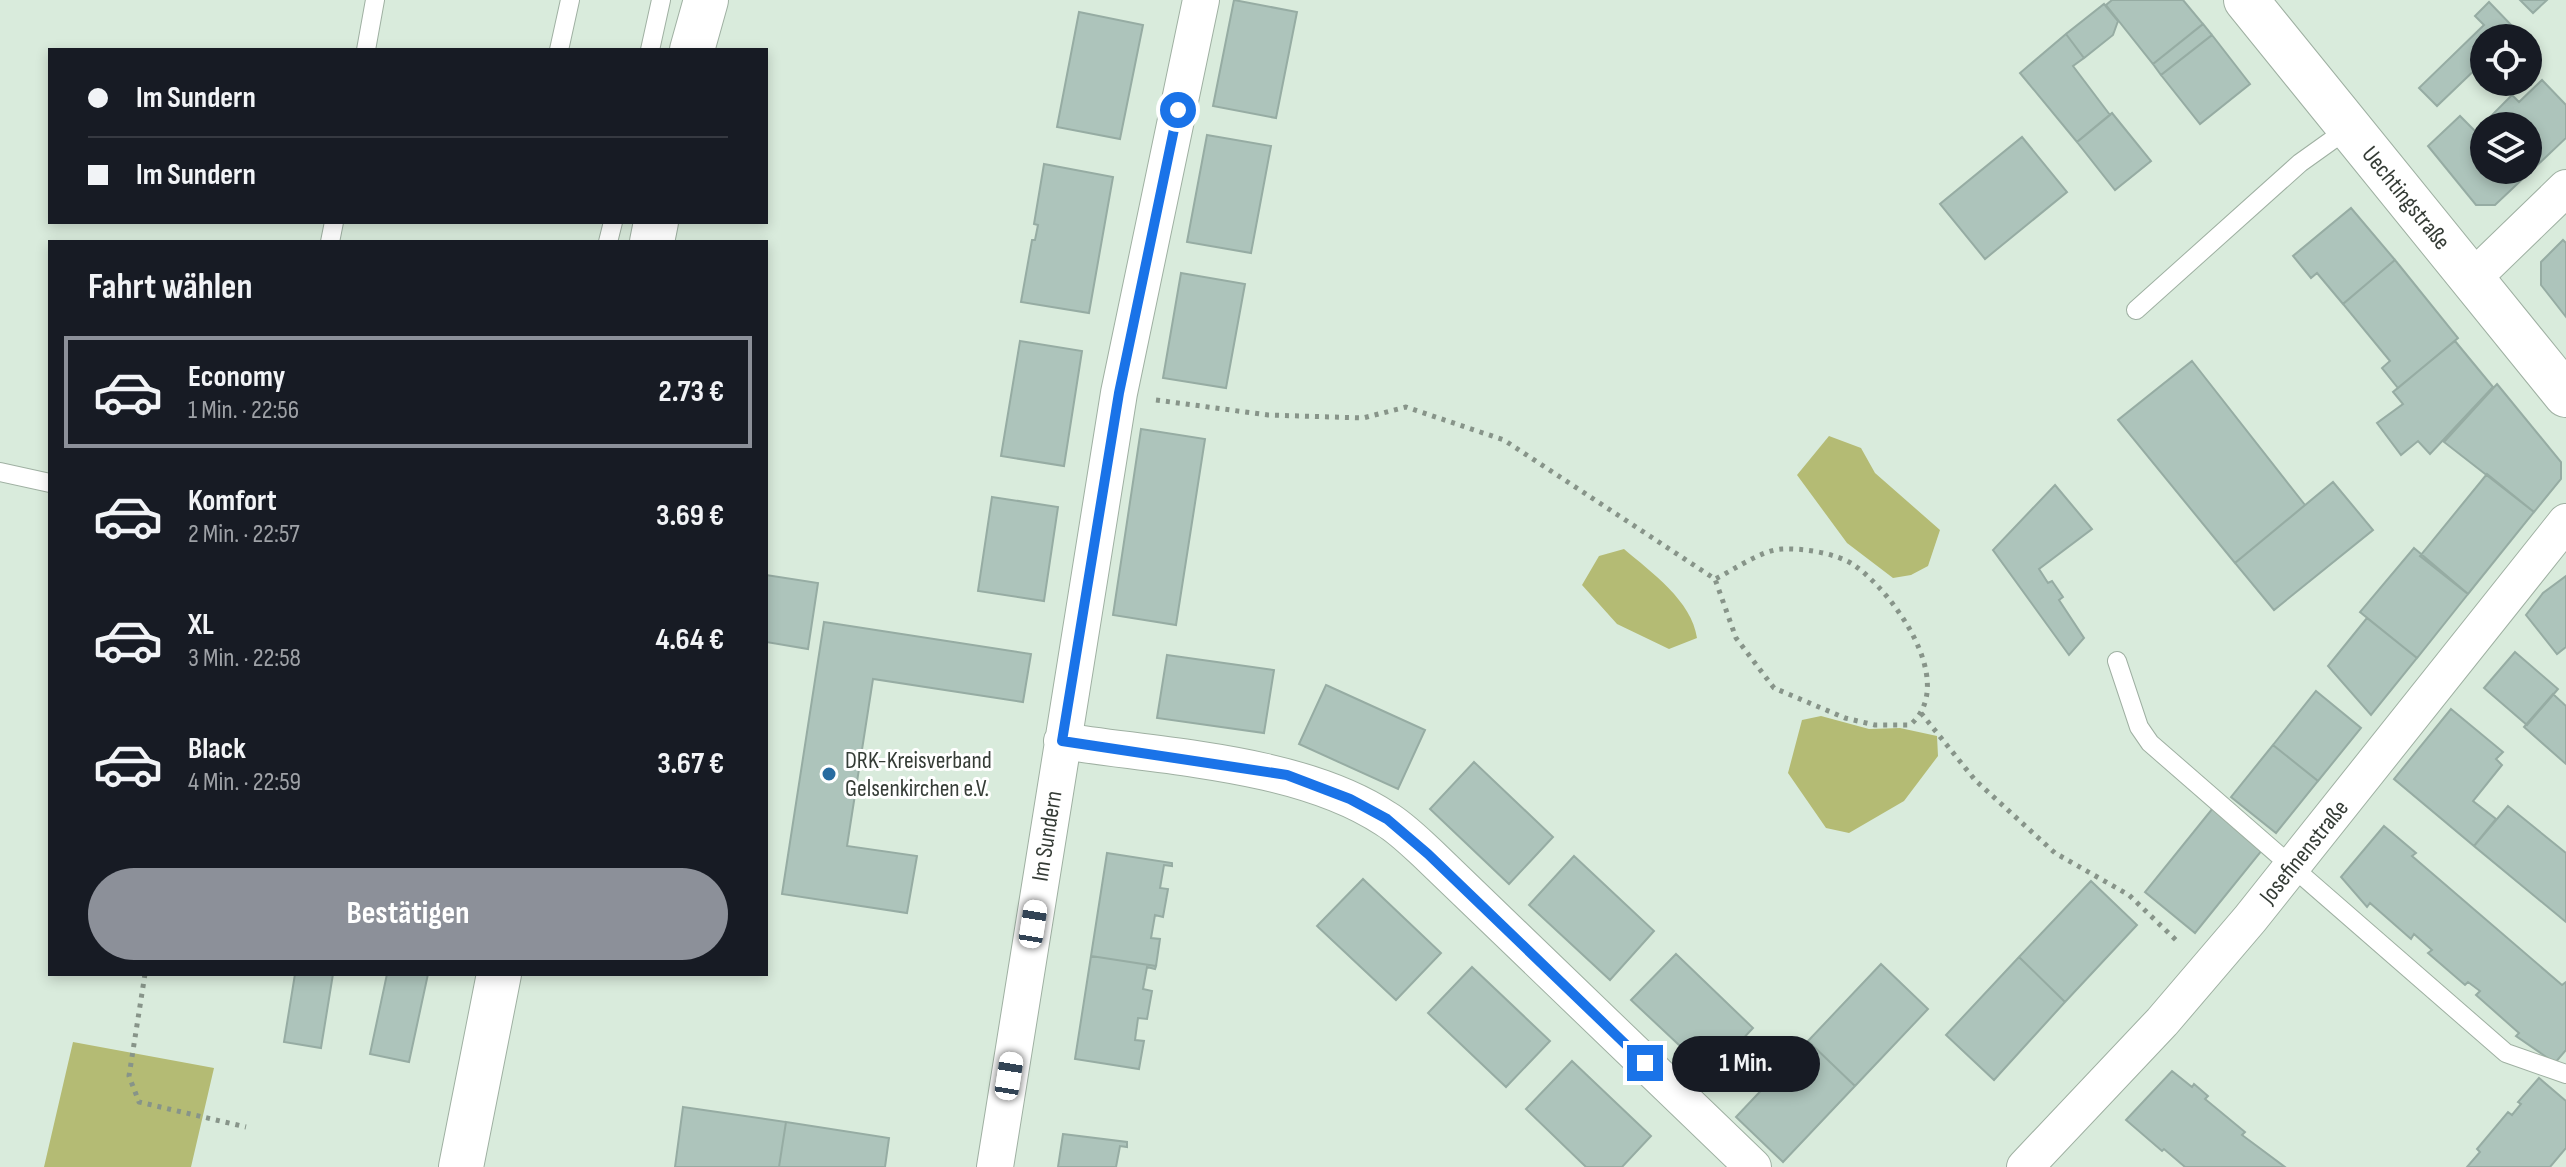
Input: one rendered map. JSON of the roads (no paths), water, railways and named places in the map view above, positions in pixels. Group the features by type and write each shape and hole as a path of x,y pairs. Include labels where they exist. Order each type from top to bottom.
{"street":[{"path":"693,48 706,0"},
{"name":"Im Sundern","path":"995,1167 1119,393 1201,0"},
{"name":"Uechtingstraße","path":"2246,0 2566,395"},
{"path":"2472,279 2566,188"},
{"name":"Josefinenstraße","path":"2025,1167 2206,969 2294,865 2566,522"},
{"path":"1062,741 1287,775 1350,799 1387,819 1428,854 1753,1167"},
{"path":"461,1167 499,976"}],"lane":[{"path":"366,48 375,0"},
{"path":"559,48 570,0"},
{"path":"650,48 661,0"},
{"path":"2136,310 2300,163 2349,128"},
{"path":"0,472 48,483"},
{"path":"2117,661 2139,727 2150,743 2294,865 2506,1053 2566,1074"}],"place":[{"name":"DRK-Kreisverband Gelsenkirchen e.V.","path":"829,774"}]}
